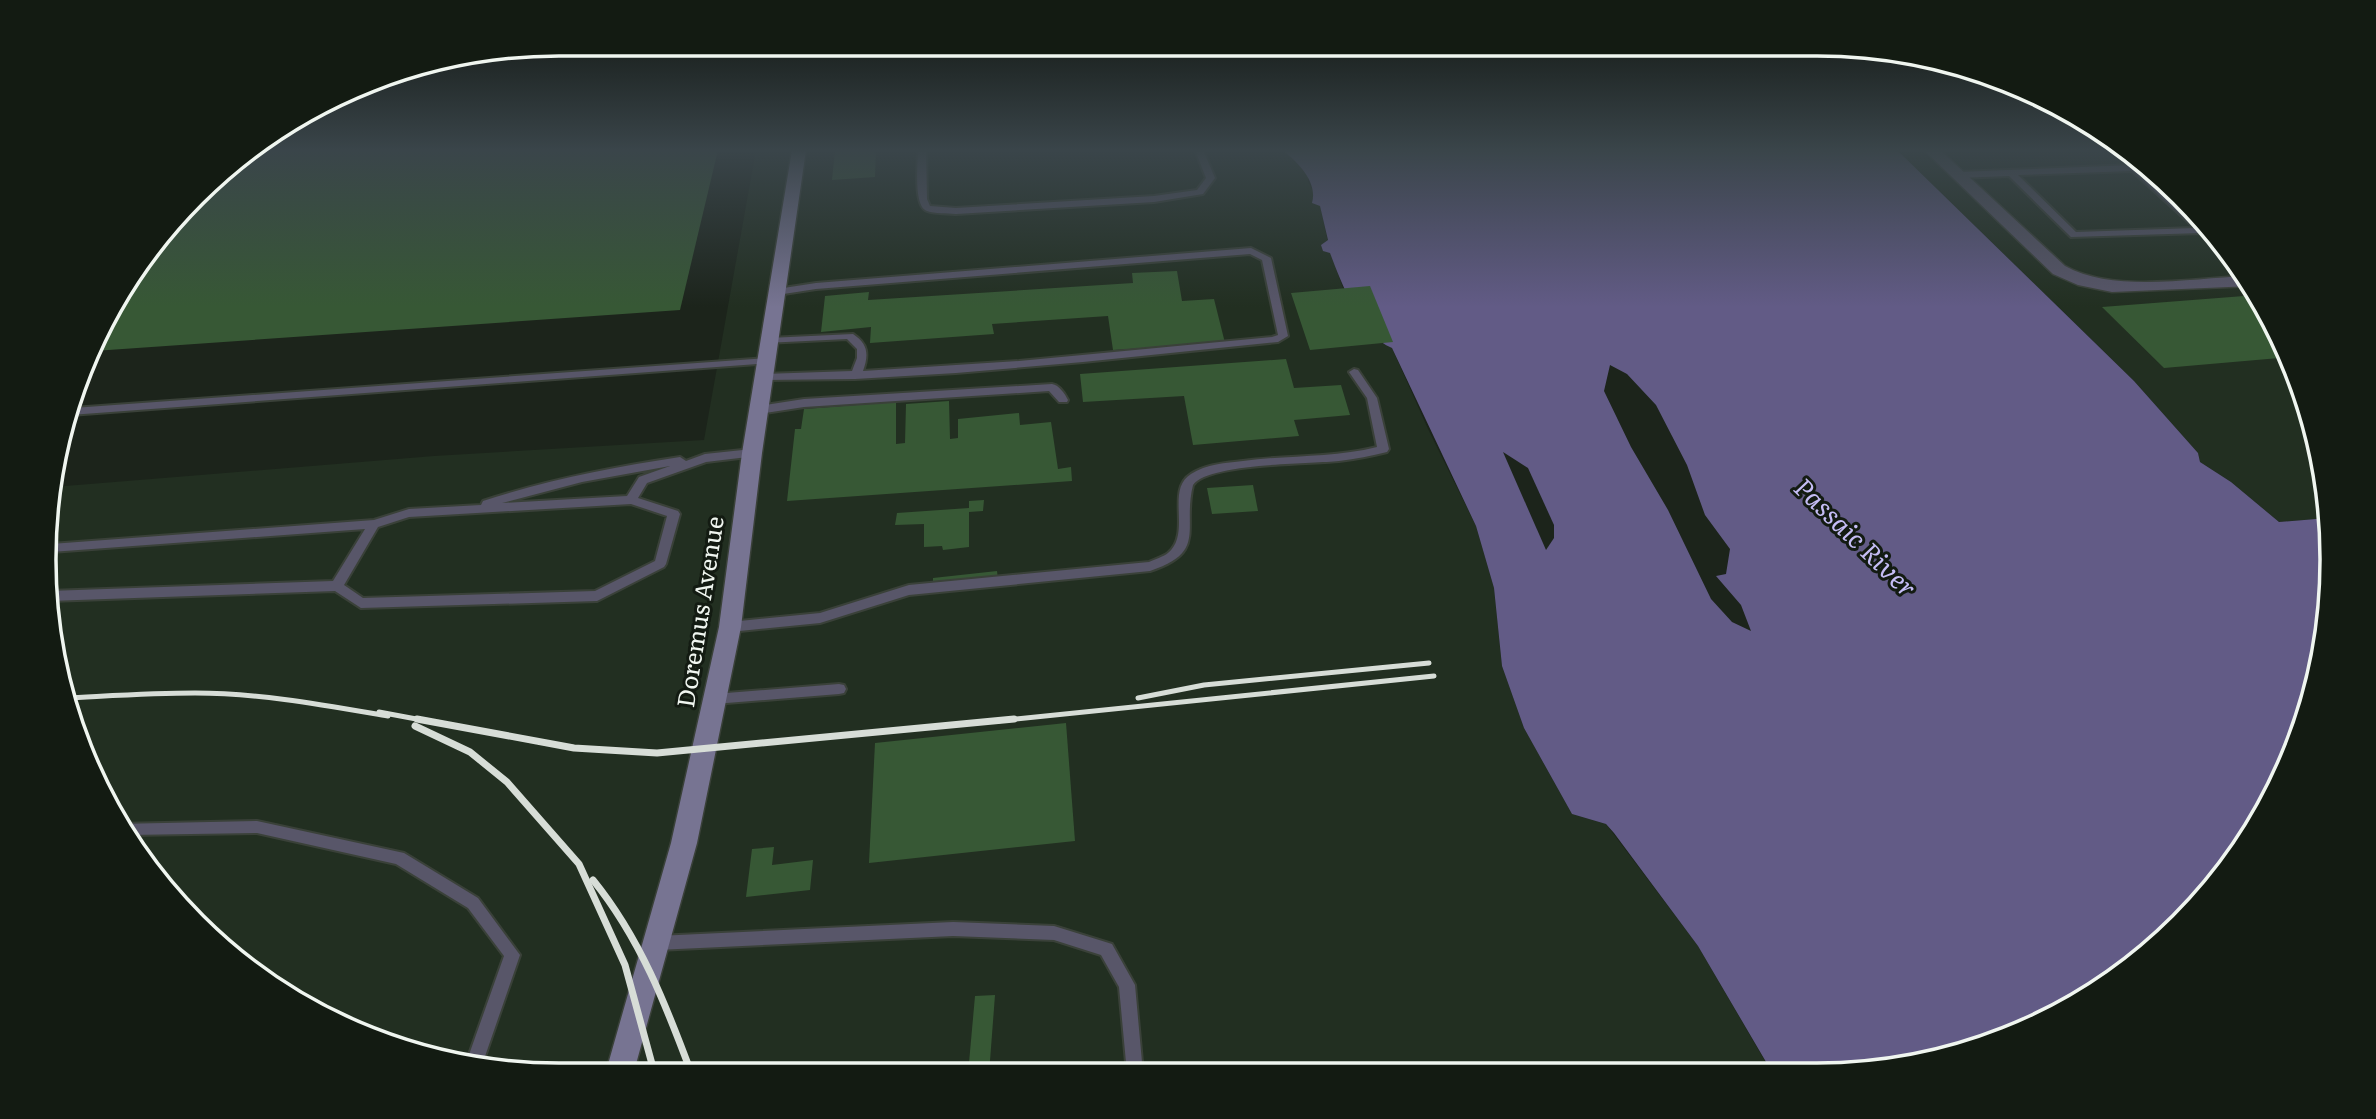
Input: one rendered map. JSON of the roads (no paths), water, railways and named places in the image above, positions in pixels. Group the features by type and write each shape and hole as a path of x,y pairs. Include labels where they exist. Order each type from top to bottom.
{"main road":[{"name":"Doremus Avenue","path":"622,1063 684,843 730,626 752,453 791,202"}],"street":[{"path":"1987,202 2059,270 2092,285 2236,281"}],"lane":[{"path":"924,202 927,208 956,212 1105,202"},
{"path":"2041,202 2074,235 2197,230"},
{"path":"767,360 855,376 981,369 1274,340 1283,336 1266,258 1251,251 830,285 777,292"},
{"path":"79,411 767,360 849,335 860,342 862,348 863,358 855,376"},
{"path":"730,626 820,618 909,590 1150,566 1174,555 1187,530 1185,489 1192,478 1214,468 1347,457 1383,449 1372,398 1354,372"},
{"path":"759,410 804,403 1052,387 1063,400"},
{"path":"471,509 531,488 626,468 752,453"},
{"path":"631,500 643,480 705,458"},
{"path":"56,548 374,524 409,513 631,500 674,514 660,564 597,596 362,603 337,586 57,596"},
{"path":"337,586 374,524"},
{"path":"714,699 839,689"},
{"path":"134,829 257,827 399,858 473,903 512,955 476,1056"},
{"path":"657,943 953,929 1054,933 1106,948 1127,985 1134,1063"}],"water":[{"name":"Passaic River","path":"1951,202 2134,381 2198,453 2200,462 2231,482 2279,522 2318,519 2319,592 2316,625 2303,690 2282,752 2268,782 2253,811 2216,866 2173,916 2123,959 2068,996 2009,1025 1947,1046 1882,1059 1767,1063 1698,946 1606,824 1572,814 1524,728 1502,666 1494,588 1476,526 1392,348 1381,342 1362,320 1346,293 1330,253 1323,251 1321,245 1328,240 1320,206 1312,203"}],"railway":[{"path":"1138,698 1204,685 1429,663"},
{"path":"997,721 1434,676"},
{"path":"75,698 163,694 244,695 388,716"},
{"path":"379,712 427,721"},
{"path":"417,719 574,748 657,753 1014,719"},
{"path":"415,726 470,752 507,782 579,864 625,965 652,1063"},
{"path":"593,880 610,902 638,949 662,998 687,1063"}]}
